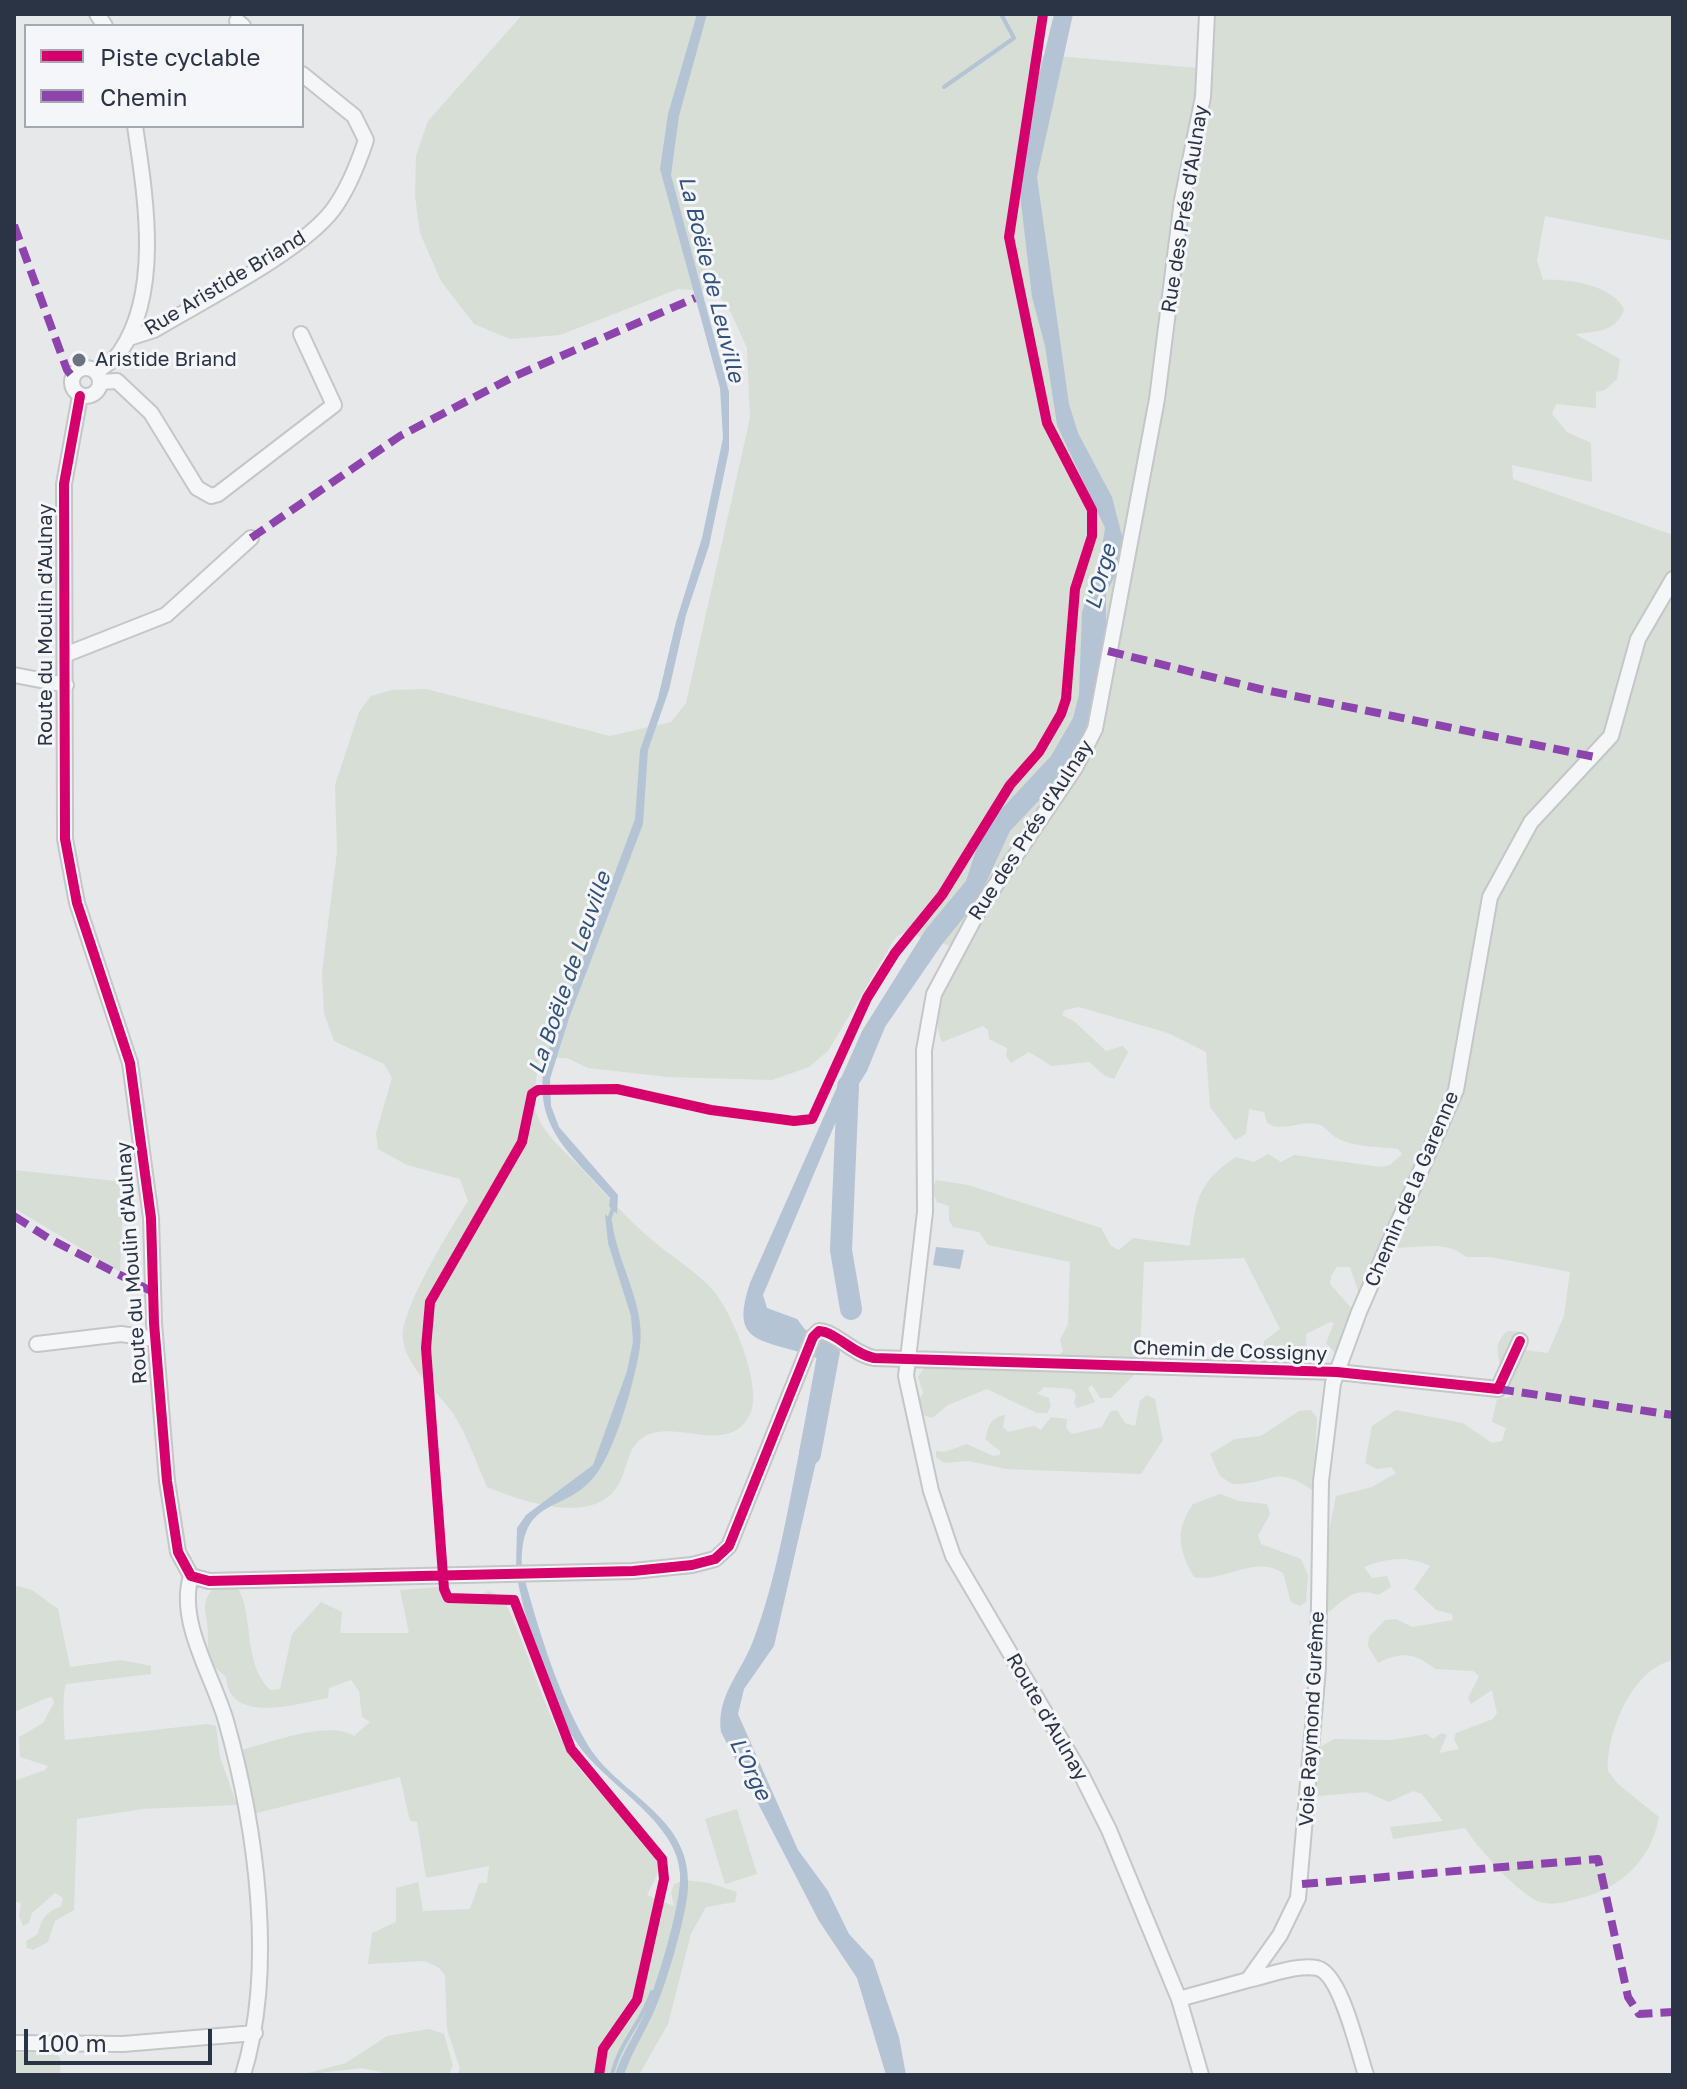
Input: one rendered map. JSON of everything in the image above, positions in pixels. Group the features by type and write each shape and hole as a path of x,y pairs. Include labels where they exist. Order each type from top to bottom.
{"street":[{"name":"Rue des Prés d'Aulnay","path":"907,1358 923,1246 924,1062 934,994 980,908 1075,768 1095,729 1157,399 1182,200 1203,97 1207,14"},
{"name":"Rue Aristide Briand","path":"129,338 154,330 293,245 333,210 357,168 366,140 354,116 304,76"},
{"name":"Rue Aristide Briand","path":"98,377 119,356 129,338 145,277 144,211 135,128"},
{"path":"98,377 91,396 80,396 72,387 72,376 86,368 98,377 117,381 144,403 197,488 211,496 218,494 334,405 301,334"},
{"name":"Route du Moulin d'Aulnay","path":"80,396 64,484 67,654 63,804 69,875 130,1063 151,1218 155,1339 173,1524 178,1552 191,1576"},
{"path":"67,654 166,615 251,538"},
{"name":"Chemin de la Garenne","path":"1337,1372 1456,1090 1490,897 1531,822 1611,736 1638,639 1673,579"},
{"path":"14,675 66,685"},
{"path":"37,1344 121,1334 155,1339"},
{"name":"Chemin de Cossigny","path":"191,1576 209,1581 510,1575 657,1569 715,1559 729,1546 805,1356 819,1334 861,1356 1337,1372 1498,1389 1520,1341"},
{"name":"Route d'Aulnay","path":"907,1358 906,1376 931,1491 953,1556 1080,1772 1134,1884 1179,1999 1201,2075"},
{"name":"Voie Raymond Gurême","path":"1248,1980 1286,1926 1302,1884 1318,1668 1321,1481 1337,1372"},
{"path":"191,1576 186,1592 197,1642 226,1722 251,1850 259,1929 259,2000 255,2033 243,2075"},
{"path":"1179,1999 1248,1980 1316,1968 1328,1975 1341,1997 1366,2075"},
{"path":"14,2043 94,2045 255,2033"}],"shaded area":[{"path":"523,14 1037,14 1032,54 1210,69 1210,14 1673,14 1673,241 1545,216 1537,260 1543,280 1564,280 1600,289 1619,301 1624,310 1610,327 1575,334 1620,359 1617,379 1605,390 1596,392 1596,408 1556,404 1552,414 1567,432 1591,443 1592,482 1512,465 1513,479 1673,535 1673,1660 1658,1666 1634,1689 1624,1705 1612,1739 1608,1771 1618,1784 1659,1817 1655,1833 1641,1860 1607,1888 1554,1904 1540,1902 1510,1881 1465,1828 1393,1839 1390,1827 1443,1821 1422,1794 1413,1791 1389,1802 1366,1792 1318,1796 1315,1757 1319,1748 1334,1739 1392,1740 1427,1734 1433,1739 1442,1733 1447,1735 1439,1753 1459,1749 1454,1739 1456,1733 1493,1719 1497,1713 1492,1690 1471,1704 1468,1698 1479,1676 1473,1671 1435,1669 1415,1657 1401,1655 1378,1663 1368,1646 1369,1637 1385,1620 1396,1619 1412,1627 1453,1620 1452,1614 1436,1610 1414,1589 1430,1566 1414,1560 1397,1559 1364,1567 1372,1578 1387,1576 1391,1587 1378,1595 1363,1592 1351,1595 1329,1612 1319,1581 1336,1496 1372,1487 1396,1473 1391,1467 1377,1469 1365,1463 1372,1426 1396,1410 1463,1423 1492,1443 1502,1441 1506,1428 1492,1422 1497,1399 1511,1397 1498,1345 1508,1331 1524,1332 1525,1350 1548,1353 1564,1316 1570,1272 1490,1257 1466,1257 1438,1246 1386,1247 1360,1297 1350,1267 1337,1267 1330,1284 1353,1310 1342,1345 1335,1353 1326,1343 1334,1323 1330,1322 1306,1334 1307,1359 1299,1363 1262,1356 1264,1341 1280,1329 1244,1258 1144,1262 1140,1352 1134,1375 1111,1398 1100,1398 1092,1385 1088,1388 1095,1402 1077,1408 1074,1403 1076,1394 1071,1389 1044,1387 1037,1394 1049,1398 1051,1406 1047,1413 1037,1413 987,1389 948,1405 932,1418 917,1413 915,1406 923,1393 918,1377 926,1365 1058,1356 1063,1351 1060,1340 1068,1324 1070,1262 988,1245 979,1232 953,1227 949,1221 949,1206 937,1202 932,1191 936,1180 968,1185 1101,1228 1111,1246 1119,1250 1133,1238 1190,1246 1196,1206 1205,1186 1212,1176 1236,1157 1254,1162 1268,1154 1281,1162 1294,1155 1381,1167 1390,1165 1402,1154 1398,1149 1344,1141 1317,1124 1273,1126 1267,1123 1264,1112 1249,1109 1246,1134 1235,1140 1210,1107 1206,1052 1168,1033 1079,1007 1065,1010 1062,1015 1075,1022 1106,1051 1123,1046 1128,1052 1114,1079 1105,1076 1089,1062 1052,1066 1029,1052 1011,1063 1006,1056 1007,1048 989,1039 988,1030 983,1026 942,1042 939,1008 960,949 905,932 896,937 828,1051 809,1067 772,1080 668,1077 588,1068 567,1058 539,1058 534,1100 543,1127 636,1226 704,1281 719,1298 743,1347 752,1384 751,1412 740,1427 727,1434 660,1432 645,1436 633,1448 612,1493 598,1503 562,1508 542,1505 487,1487 454,1415 410,1360 403,1339 409,1310 428,1269 468,1201 460,1179 407,1165 378,1149 376,1133 392,1078 384,1064 334,1041 324,1013 322,972 337,852 335,785 359,712 371,696 392,690 426,689 610,736 671,722 686,703 750,418 747,348 731,313 716,292 678,289 560,335 510,339 474,324 441,281 420,233 415,196 416,156 428,121"},
{"path":"14,1170 124,1182 120,1272 14,1208"},
{"path":"1147,1395 1155,1399 1163,1440 1141,1474 1006,1469 969,1461 944,1463 936,1457 936,1451 944,1452 967,1444 993,1456 1000,1455 1000,1451 986,1440 993,1420 1005,1415 1003,1427 1008,1432 1034,1426 1041,1430 1051,1417 1067,1419 1066,1428 1072,1434 1102,1427 1110,1412 1117,1410 1125,1423 1135,1426 1140,1401"},
{"path":"1311,1410 1317,1418 1315,1454 1326,1466 1315,1492 1290,1478 1273,1477 1232,1484 1220,1476 1210,1454 1235,1439 1261,1436 1299,1411"},
{"path":"1220,1494 1239,1501 1267,1504 1270,1514 1258,1536 1261,1544 1301,1559 1308,1575 1306,1602 1300,1606 1291,1602 1283,1573 1272,1568 1250,1567 1205,1578 1194,1577 1182,1548 1183,1522 1193,1504"},
{"path":"18,1586 32,1590 58,1609 70,1667 121,1660 151,1666 151,1674 66,1684 65,1740 207,1724 216,1726 220,1757 237,1805 143,1809 77,1819 74,1910 55,1921 48,1942 33,1950 27,1948 26,1941 38,1934 43,1920 48,1913 61,1906 63,1898 55,1893 32,1913 29,1923 23,1926 19,1916 21,1903 14,1901 14,1781 45,1770 48,1766 20,1757 19,1737 43,1723 54,1703 52,1697 47,1698 14,1712 14,1588"},
{"path":"215,1586 236,1586 242,1596 255,1665 270,1690 280,1689 292,1634 321,1602 342,1612 340,1633 409,1633 400,1590 438,1587 444,1600 460,1603 488,1591 502,1596 550,1715 569,1753 578,1768 650,1845 658,1870 647,1895 674,1906 671,1893 674,1884 685,1880 709,1883 737,1892 735,1902 706,1907 691,1934 668,2024 639,2075 457,2075 460,2069 447,2029 445,1975 438,1967 424,1961 368,1964 372,1933 396,1922 396,1888 418,1882 423,1911 470,1909 479,1883 487,1883 489,1866 426,1878 417,1822 410,1821 400,1777 253,1814 237,1751 314,1731 343,1731 354,1736 370,1722 362,1717 359,1691 351,1680 329,1688 328,1698 299,1704 266,1708 239,1701 230,1692 226,1677 208,1661 205,1604"},
{"path":"737,1809 757,1874 725,1884 705,1819"},
{"path":"429,2029 444,2034 453,2066 448,2075 394,2075 362,2068 301,2075 346,2063 387,2036"},
{"path":"54,2052 61,2059 60,2075 14,2075 14,2053"}],"water":[{"path":"697,14 707,14 679,116 671,175 729,392 729,450 709,546 686,615 669,690 648,750 643,824 569,1018 550,1079 551,1106 559,1127 618,1195 617,1214 609,1206 610,1198 557,1136 543,1101 542,1081 546,1057 635,819 640,750 658,698 676,622 702,538 723,438 720,388 660,169 668,114"},
{"path":"1054,14 1073,14 1037,177 1069,404 1078,433 1112,497 1123,540 1117,571 1106,594 1106,625 1091,724 1065,773 1010,831 978,900 943,943 885,1027 867,1071 837,1119 763,1295 767,1308 797,1319 810,1336 803,1353 760,1340 751,1334 744,1316 750,1283 862,1031 926,929 966,881 983,829 1051,756 1073,718 1079,695 1082,612 1100,559 1105,528 1057,425 1045,346 1032,297 1018,177 1024,137"},
{"path":"605,1214 612,1221 639,1316 640,1347 634,1376 619,1428 599,1470 587,1485 537,1516 523,1544 522,1568 516,1569 517,1528 526,1515 593,1465 627,1371 633,1342 631,1316 608,1243"},
{"path":"936,1247 964,1250 960,1269 933,1265"},
{"path":"805,1423 823,1431 774,1646 744,1689 738,1714 798,1850 828,1891 849,1934 873,1960 899,2037 906,2075 886,2075 857,1978 819,1921 721,1732 722,1707 753,1641 770,1590"},
{"path":"524,1577 558,1682 586,1742 615,1777 665,1823 678,1841 686,1861 687,1898 676,1948 660,1998 624,2075 615,2075 655,1985 673,1924 680,1874 676,1855 667,1837 654,1820 589,1758 556,1705 533,1642 517,1578"}],"waterway":[{"path":"944,87 1014,38 1001,14"},
{"name":"L'Orge","path":"848,1086 841,1250 851,1309"},
{"name":"La Boële de Leuville","path":"608,1223 614,1205"},
{"name":"L'Orge","path":"791,1336 829,1351 810,1454"},
{"name":"La Boële de Leuville","path":"612,2075 615,2063 652,1992"}],"marked path":[{"path":"14,225 67,370 72,376"},
{"path":"251,538 400,436 515,376 695,298"},
{"path":"1108,651 1260,689 1595,757"},
{"path":"14,1216 48,1238 153,1292"},
{"path":"1498,1389 1673,1415"},
{"path":"1302,1884 1598,1859 1628,1997 1639,2014 1673,2012"}],"cycle path":[{"path":"599,2075 603,2049 637,2000 664,1879 662,1859 571,1749 514,1600 448,1598 444,1589 426,1348 430,1302 522,1142 532,1094 538,1090 617,1089 711,1110 794,1121 812,1119 867,998 895,953 942,895 1010,785 1039,752 1061,714 1066,699 1075,589 1092,536 1092,510 1047,423 1009,237 1043,14"},
{"path":"80,396 64,484 65,839 77,903 130,1063 151,1218 154,1323 167,1481 178,1552 191,1576 209,1581 633,1571 692,1565 715,1559 729,1546 813,1337 819,1331 874,1358 1337,1372 1498,1389 1520,1341"}],"place":[{"name":"Aristide Briand","path":"79,360"}]}
